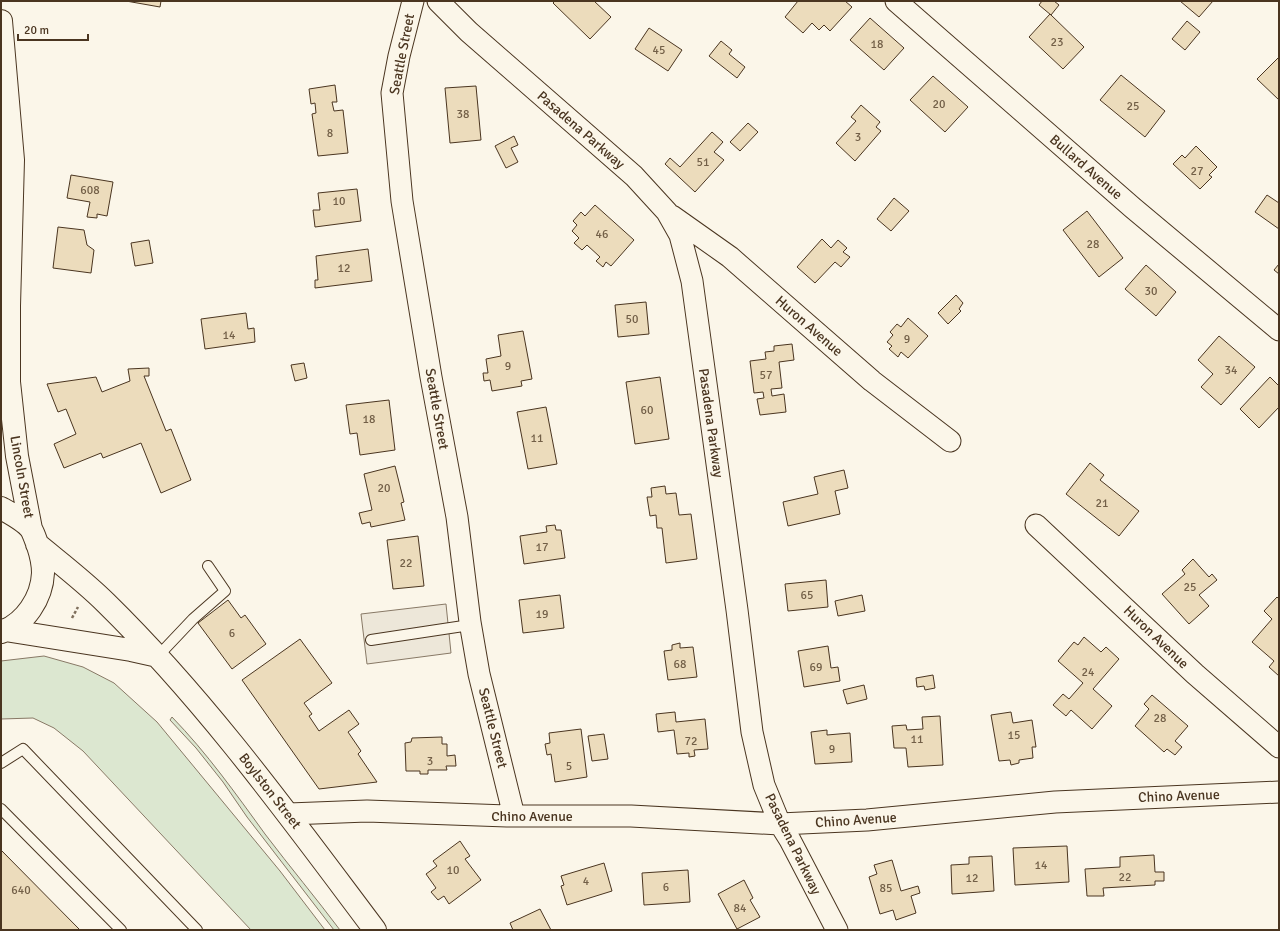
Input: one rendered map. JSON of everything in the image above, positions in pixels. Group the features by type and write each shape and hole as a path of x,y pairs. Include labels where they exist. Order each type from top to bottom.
{"main road":[{"name":"Lincoln Street","path":"1,21 13,160 5,305 1,331"},
{"name":"Lincoln Street","path":"3,631 16,625 27,615 35,602 43,574 42,558 34,536 17,456 9,382 5,305"},
{"name":"Boylston Street","path":"1,508 17,518 34,536 105,602 158,656 223,732 289,814 375,930"},
{"path":"3,631 131,650 158,656"}],"street":[{"name":"Seattle Street","path":"413,1 399,56 392,93 402,201 431,377 457,517 470,625 479,674 514,816"},
{"name":"Pasadena Parkway","path":"438,1 469,32 634,176 667,212 680,235 692,281 737,610 752,732 764,785 780,824 790,840 837,930"},
{"name":"Bullard Avenue","path":"896,1 1133,208 1279,330"},
{"name":"Huron Avenue","path":"667,212 730,257 872,381 950,441"},
{"name":"Huron Avenue","path":"1036,525 1195,674 1279,747"},
{"name":"Chino Avenue","path":"289,814 367,812 514,816 631,816 780,824 867,820 1055,802 1279,792"}],"lane":[{"path":"158,656 193,620 225,591 208,566"},
{"path":"371,640 470,625"},
{"path":"1,762 23,749 197,930"},
{"path":"1,809 121,930"}],"path":[{"path":"71,620 79,604"}],"green space":[{"path":"44,656 83,667 114,683 157,722 280,871 325,930 251,930 83,751 54,728 33,718 1,719 1,661"},
{"path":"172,717 209,759 274,846 340,930 334,930 247,817 223,782 196,748 170,720"}],"shaded area":[{"path":"446,604 451,653 367,664 361,614"}],"building":[{"path":"126,1 161,1 160,7"},
{"path":"555,1 594,1 611,17 590,39 553,3"},
{"path":"798,1 845,1 852,7 830,31 824,25 819,30 812,23 803,33 785,17"},
{"path":"1042,1 1054,1 1059,5 1051,15 1039,5"},
{"path":"1180,1 1213,1 1199,17"},
{"path":"1050,14 1084,47 1063,69 1029,37"},
{"path":"870,18 904,48 884,70 850,40"},
{"path":"1187,21 1200,32 1185,50 1172,39"},
{"path":"649,28 682,50 668,71 635,49"},
{"path":"721,41 732,50 729,54 745,67 737,78 709,56"},
{"path":"1279,57 1279,100 1257,79"},
{"path":"1121,75 1165,111 1145,137 1100,100"},
{"path":"933,76 968,107 945,132 910,100"},
{"path":"335,85 337,102 332,102 334,111 343,110 348,153 318,156 312,114 316,113 315,103 311,104 309,89"},
{"path":"476,86 481,140 450,143 445,88"},
{"path":"861,105 880,122 876,127 881,131 855,161 836,143 856,121 851,117"},
{"path":"748,123 758,132 740,151 730,142"},
{"path":"712,132 723,142 714,152 724,160 695,192 665,164 670,158 680,167"},
{"path":"514,136 518,145 511,148 518,162 506,168 495,146"},
{"path":"1196,146 1217,167 1209,175 1212,177 1200,189 1173,164 1182,155 1185,158"},
{"path":"71,175 113,182 107,216 97,214 97,218 87,217 90,202 67,198"},
{"path":"357,189 361,221 315,227 313,210 320,210 318,193"},
{"path":"1267,195 1279,203 1279,229 1255,212"},
{"path":"894,198 909,211 891,231 877,219"},
{"path":"595,205 634,240 611,266 606,262 603,267 596,261 600,257 587,245 582,250 574,243 579,238 572,231 577,225 573,221 581,212 585,216"},
{"path":"1087,211 1123,258 1099,277 1063,230"},
{"path":"58,227 84,230 87,245 94,250 91,273 53,268"},
{"path":"822,239 831,248 838,240 847,248 843,252 850,257 841,267 835,262 815,283 797,267"},
{"path":"149,240 153,263 135,266 131,243"},
{"path":"368,249 372,281 315,288 315,280 318,280 316,256"},
{"path":"1279,264 1279,274 1274,270"},
{"path":"1146,265 1176,292 1156,316 1125,289"},
{"path":"956,295 963,303 959,309 961,311 948,324 938,313"},
{"path":"646,302 649,334 618,337 615,305"},
{"path":"246,313 248,329 254,328 255,342 205,349 201,319"},
{"path":"908,318 928,336 908,358 901,352 898,357 889,349 892,346 887,342 893,335 890,332 897,324 901,327"},
{"path":"523,331 532,379 521,381 522,386 492,391 490,380 484,381 483,373 488,373 486,359 501,356 498,335"},
{"path":"1219,336 1255,367 1221,405 1201,387 1213,374 1198,360"},
{"path":"792,344 794,360 779,362 782,388 771,389 772,396 784,394 786,412 760,415 757,399 764,398 763,392 754,393 750,361 766,359 765,352 774,351 774,346"},
{"path":"304,363 307,378 295,381 291,365"},
{"path":"149,368 149,376 144,376 166,431 171,429 191,480 161,493 141,443 103,458 101,453 64,468 54,444 76,434 66,409 58,412 47,384 96,377 102,392 130,381 128,369"},
{"path":"660,377 669,439 635,444 626,382"},
{"path":"1270,377 1279,386 1279,407 1259,428 1240,409"},
{"path":"389,400 395,450 360,455 357,433 350,434 346,405"},
{"path":"546,407 557,464 528,469 517,412"},
{"path":"1090,463 1104,475 1100,480 1139,511 1119,536 1066,494"},
{"path":"395,466 404,502 401,503 405,520 371,527 370,522 362,524 359,513 372,510 364,474"},
{"path":"844,470 848,488 835,491 840,514 788,526 783,502 818,494 814,477"},
{"path":"665,486 666,494 676,493 679,515 691,514 697,559 666,563 662,528 657,528 656,515 650,516 647,497 652,497 651,488"},
{"path":"555,525 556,530 561,530 565,558 524,564 520,536 547,532 546,526"},
{"path":"418,536 424,586 393,589 387,540"},
{"path":"1193,559 1209,577 1212,574 1217,580 1199,595 1209,606 1189,624 1162,594 1185,574 1182,570"},
{"path":"826,580 828,607 788,611 785,584"},
{"path":"560,595 564,628 523,633 519,600"},
{"path":"862,595 865,611 838,616 835,601"},
{"path":"1277,597 1279,599 1279,676 1269,667 1274,661 1252,642 1272,619 1264,611"},
{"path":"228,600 241,618 245,615 266,644 232,669 198,623"},
{"path":"1084,637 1101,652 1106,647 1119,659 1093,689 1112,706 1092,729 1071,710 1066,716 1053,705 1063,694 1069,699 1083,683 1058,661 1074,642 1078,645"},
{"path":"300,639 332,683 304,703 312,714 309,716 319,731 349,710 359,724 348,732 361,751 358,754 377,782 319,789 242,680"},
{"path":"680,643 680,648 693,647 697,677 668,680 664,651 672,650 672,645"},
{"path":"828,646 831,668 838,667 840,681 804,687 798,651"},
{"path":"933,675 935,688 925,690 924,686 917,687 916,678"},
{"path":"864,685 867,699 847,704 843,690"},
{"path":"1152,695 1188,726 1175,741 1182,747 1175,755 1167,749 1164,752 1135,726 1149,709 1144,704"},
{"path":"675,712 676,722 705,719 708,749 694,750 695,756 689,757 689,753 677,754 674,730 658,732 656,714"},
{"path":"1011,712 1013,723 1032,720 1036,747 1032,747 1033,758 1019,760 1019,763 1011,765 1010,760 999,761 991,715"},
{"path":"940,716 943,765 908,767 906,748 894,748 892,726 906,725 907,730 923,729 922,717"},
{"path":"581,729 587,777 555,782 551,754 547,755 545,744 550,743 549,733"},
{"path":"827,730 827,735 850,733 852,762 815,764 811,732"},
{"path":"604,734 608,759 592,761 588,736"},
{"path":"442,737 442,744 447,744 447,756 455,755 456,766 446,766 447,770 428,770 428,774 420,774 420,771 406,771 405,743 411,742 412,738"},
{"path":"460,841 470,856 465,859 481,880 449,904 444,896 438,900 431,892 436,888 426,874 437,866 433,861"},
{"path":"1067,846 1069,882 1015,885 1013,848"},
{"path":"1,850 80,930 1,930"},
{"path":"1154,855 1155,872 1164,872 1164,881 1155,881 1155,885 1103,888 1104,896 1087,896 1085,869 1120,867 1120,857"},
{"path":"992,856 994,891 952,894 951,865 969,864 969,857"},
{"path":"892,860 901,891 918,886 920,893 911,896 916,913 896,920 893,910 880,914 869,877 877,874 874,865"},
{"path":"604,863 612,891 567,905 561,886 564,885 561,876"},
{"path":"688,870 690,902 644,905 642,873"},
{"path":"744,880 753,898 750,900 760,917 737,929 718,894"},
{"path":"540,909 551,930 513,930 510,923"}]}
